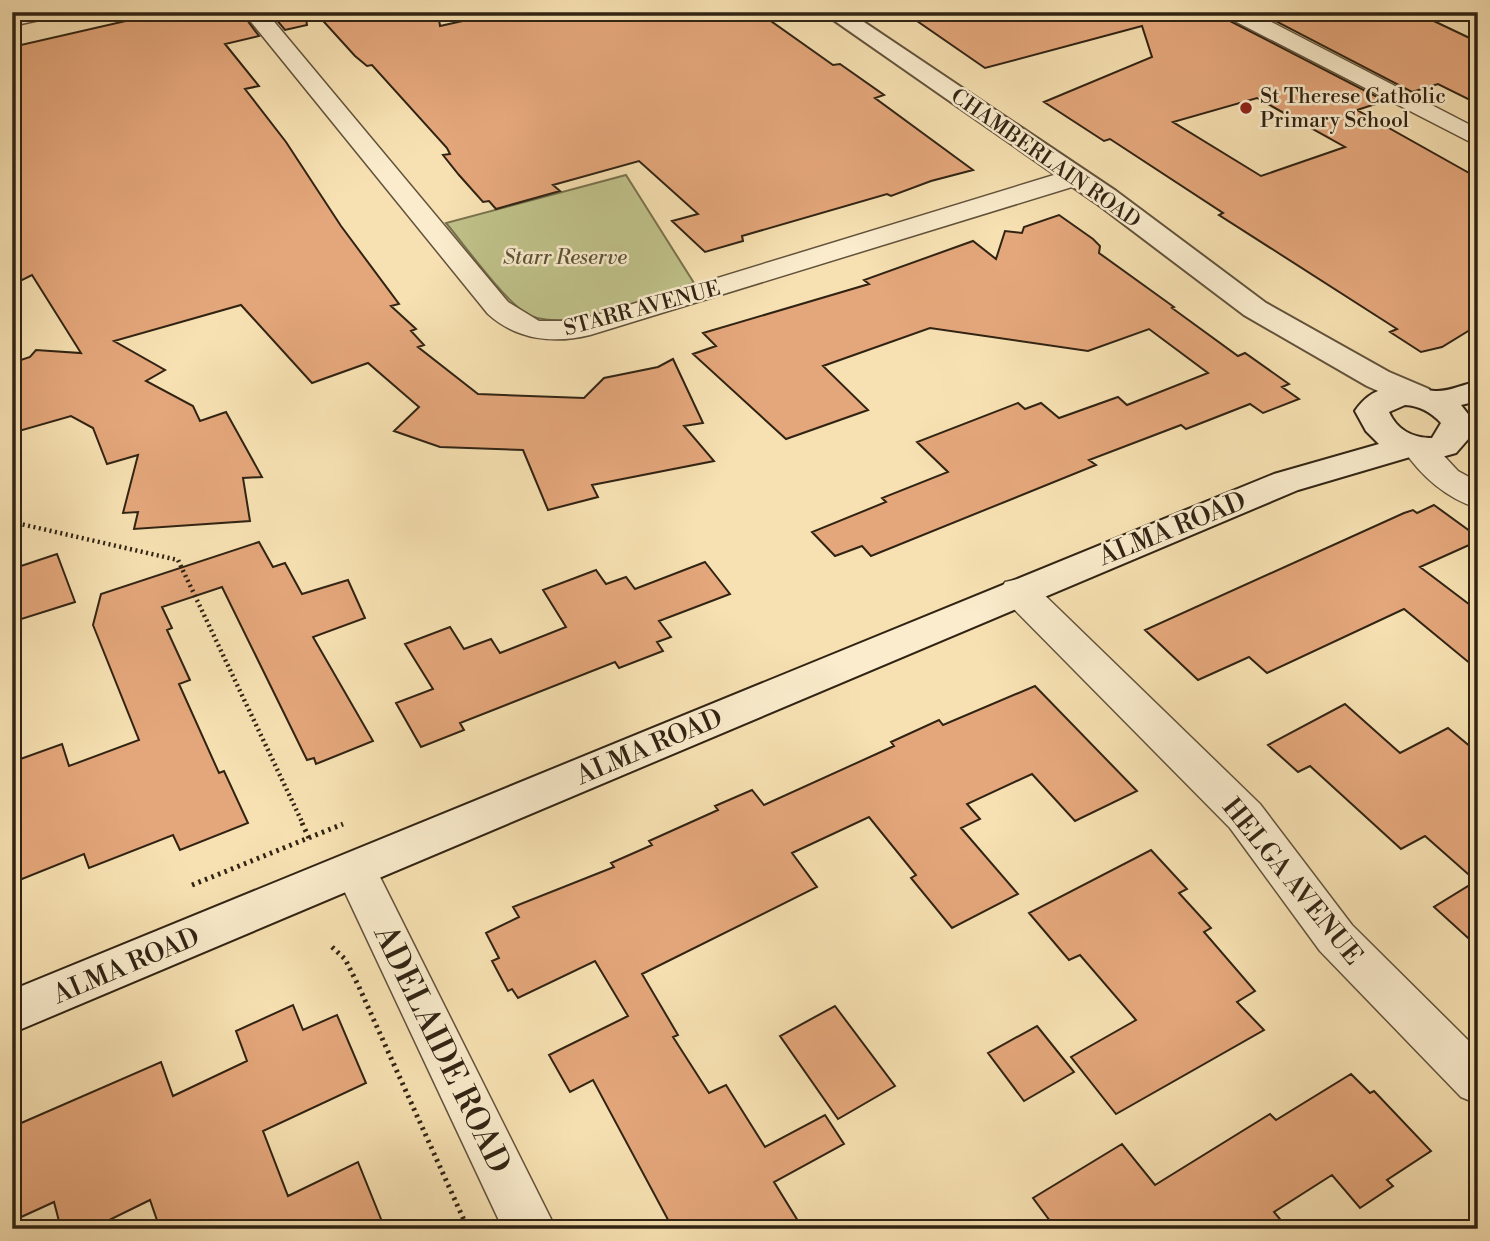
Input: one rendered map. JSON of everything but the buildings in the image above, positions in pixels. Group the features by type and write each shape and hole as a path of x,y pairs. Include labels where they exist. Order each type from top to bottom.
{"main road":[{"name":"CHAMBERLAIN ROAD","path":"833,12 1076,177 1255,309 1318,342 1378,379 1427,398"},
{"name":"CHAMBERLAIN ROAD","path":"1255,309 1266,323 1359,392 1385,435 1414,448"},
{"path":"1427,398 1478,391"},
{"name":"ALMA ROAD","path":"1286,482 1374,418 1380,402 1391,398 1427,398"},
{"path":"1427,398 1452,413 1463,429"},
{"name":"ALMA ROAD","path":"12,1012 1018,591 1286,482 1414,448 1445,445 1463,429"}],"street":[{"path":"12,19 45,12"},
{"name":"STARR AVENUE","path":"254,12 498,308 522,326 539,331 559,332 601,323 1076,177"},
{"path":"1235,12 1478,139"},
{"path":"1463,429 1459,456 1478,473"},
{"path":"1414,448 1446,478 1478,497"},
{"name":"HELGA AVENUE","path":"1018,591 1245,816 1336,938 1478,1082"},
{"name":"ADELAIDE ROAD","path":"355,869 530,1229"}],"path":[{"path":"12,522 178,560 309,838"},
{"path":"192,885 343,824"},
{"path":"332,947 345,960 359,987 468,1229"}],"green space":[{"name":"Starr Reserve","path":"626,175 694,283 608,312 561,320 540,319 524,312 494,283 446,223"}],"place":[{"name":"St Therese Catholic Primary School","path":"1246,108"}]}
